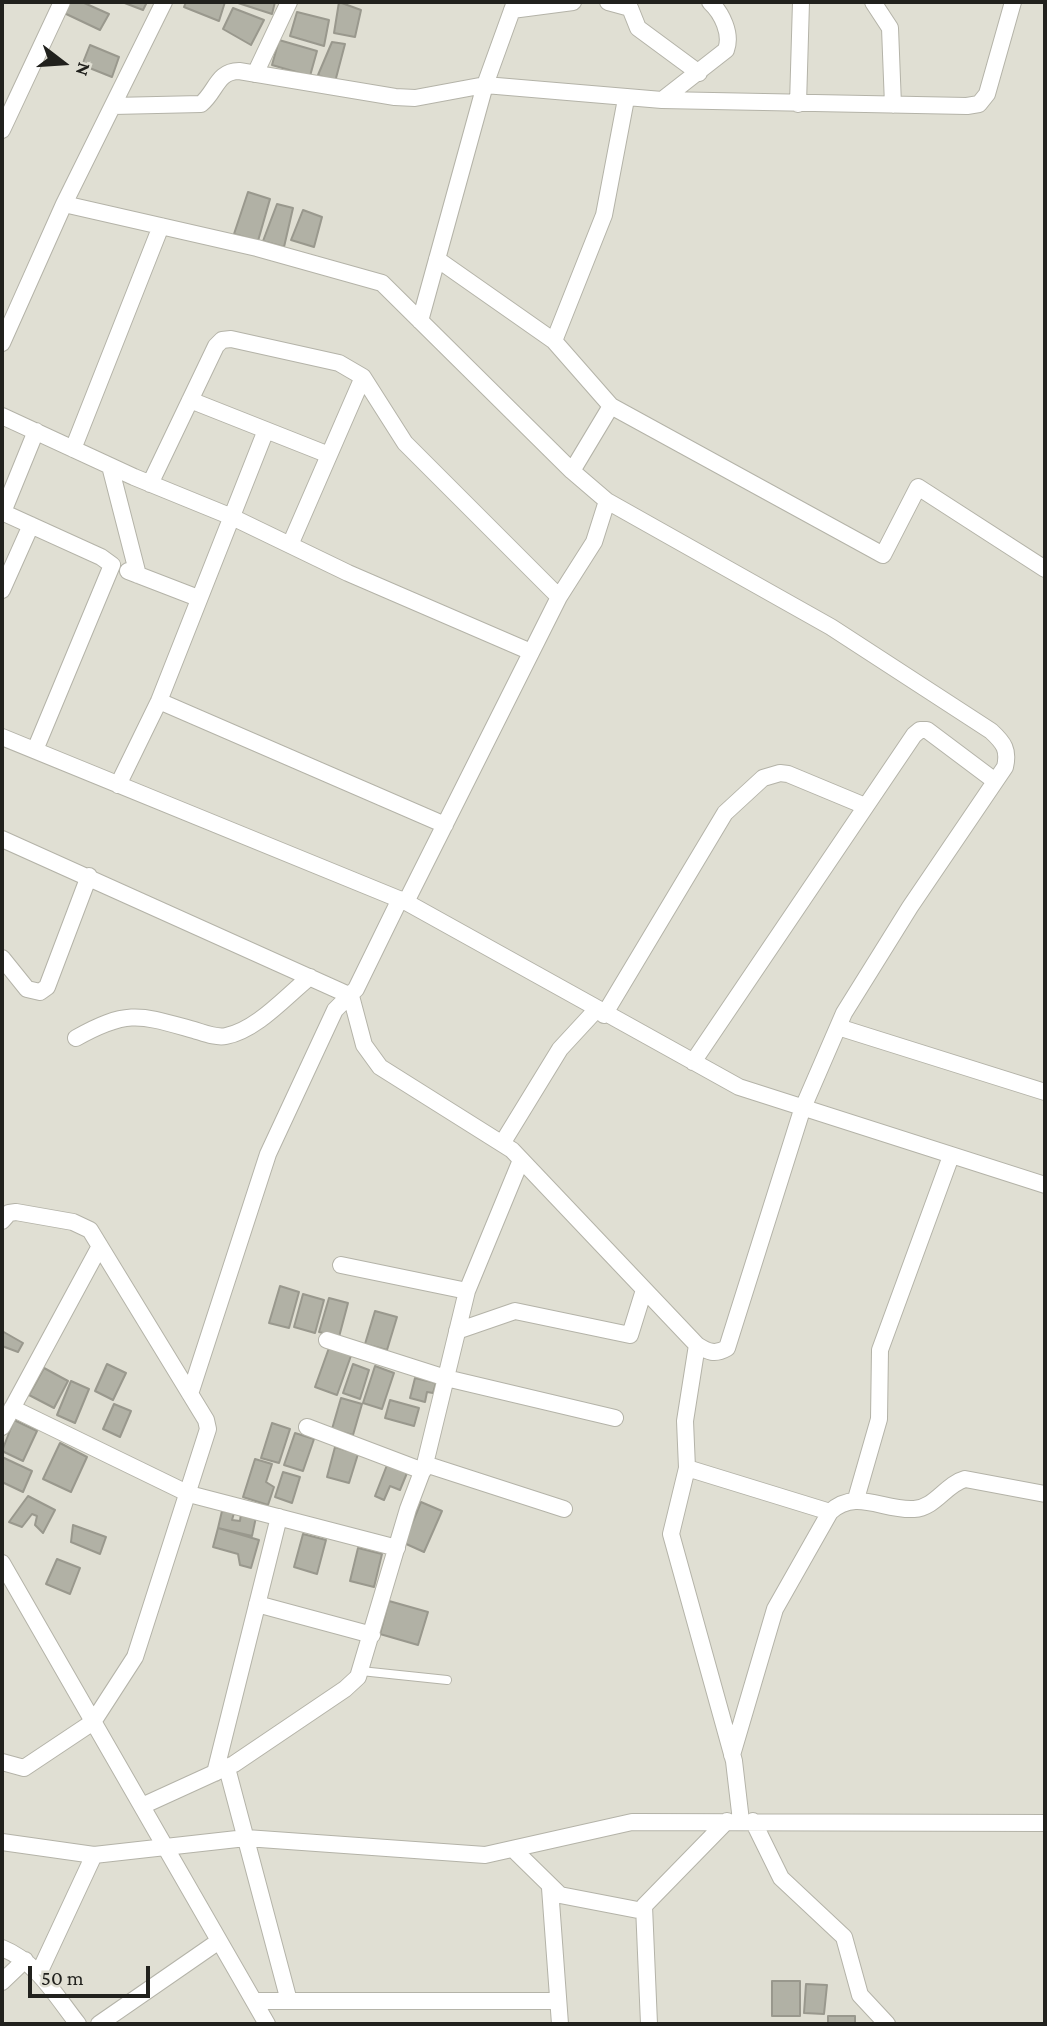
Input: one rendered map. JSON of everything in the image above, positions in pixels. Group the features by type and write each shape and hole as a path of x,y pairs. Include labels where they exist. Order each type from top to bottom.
{"street":[{"path":"2,130 62,2"},
{"path":"2,343 9,308 164,2"},
{"path":"256,74 289,2"},
{"path":"420,321 485,85 514,6 573,2"},
{"path":"608,2 630,8 638,28 699,73"},
{"path":"662,100 726,50 729,42 720,14 710,2"},
{"path":"798,104 801,2"},
{"path":"873,2 890,28 893,105"},
{"path":"113,106 201,104 211,96 221,76 228,71 415,98 485,85 626,99 798,104 979,104 993,79 1013,2"},
{"path":"554,341 604,215 626,99"},
{"path":"64,204 257,248 382,284 572,471 607,501 831,627 991,731 1002,742 1008,754 1005,767 906,914 838,1027 802,1110 732,1339 720,1352 709,1352 697,1345 503,1142 380,1067 364,1045 352,996"},
{"path":"73,449 161,226"},
{"path":"437,259 554,341 611,406 883,555 918,487 1045,569"},
{"path":"150,484 216,346 222,340 339,363 363,377 405,443 559,597"},
{"path":"290,545 363,377"},
{"path":"190,400 329,455"},
{"path":"572,471 611,406"},
{"path":"2,416 531,652"},
{"path":"118,785 159,701 266,430"},
{"path":"36,431 2,512 101,557 112,565 198,598"},
{"path":"110,466 138,575"},
{"path":"190,1394 265,1161 335,1010 352,996 445,825 559,597 594,542 607,501"},
{"path":"2,590 31,525"},
{"path":"35,750 112,565"},
{"path":"159,701 445,825"},
{"path":"693,1062 865,806 920,730 927,730 995,780"},
{"path":"2,737 403,900 739,1087 802,1110 1045,1185"},
{"path":"503,1142 560,1049 600,1012 725,813 763,778 780,773 865,806"},
{"path":"2,839 352,996"},
{"path":"2,958 27,989 40,992 47,987 89,876"},
{"path":"76,1038 100,1024 122,1017 143,1016 225,1037 245,1029 310,977"},
{"path":"838,1027 1045,1092"},
{"path":"856,1499 879,1419 880,1350 951,1156"},
{"path":"142,1806 221,1770 345,1689 360,1671 424,1468 467,1291 521,1160"},
{"path":"2,1221 9,1213 16,1212 73,1222 90,1230 190,1394 208,1429 138,1650 93,1722 24,1768 2,1762"},
{"path":"2,1427 100,1246"},
{"path":"341,1265 467,1291"},
{"path":"457,1331 515,1311 630,1335 645,1290"},
{"path":"327,1340 446,1378 615,1418"},
{"path":"697,1345 685,1421 687,1468 671,1534 732,1755 740,1821 781,1878 844,1937 860,1995 887,2024"},
{"path":"12,1408 189,1494 397,1548"},
{"path":"307,1427 424,1468 564,1509"},
{"path":"687,1468 830,1512"},
{"path":"732,1755 775,1609 830,1512 846,1500 856,1499 903,1508 925,1508 965,1479 1045,1494"},
{"path":"279,1517 221,1770 246,1838 289,2001"},
{"path":"2,1563 267,2024"},
{"path":"257,1604 372,1635"},
{"path":"649,2024 643,1911 650,1897 740,1821"},
{"path":"2,1842 94,1855 246,1838 485,1855 622,1822 1045,1823"},
{"path":"514,1850 550,1888 571,1899 643,1911"},
{"path":"39,1973 94,1855"},
{"path":"550,1888 560,2024"},
{"path":"99,2024 219,1941"},
{"path":"2,1948 25,1960 39,1973 78,2024"},
{"path":"2,1982 25,1960"},
{"path":"254,2001 557,2001"}],"lane":[{"path":"360,1671 447,1680"}],"building":[{"path":"69,2 82,2 109,14 100,30 62,12"},
{"path":"122,2 147,2 143,10"},
{"path":"186,2 225,2 219,21 184,7"},
{"path":"235,2 275,2 272,14"},
{"path":"339,2 361,10 355,37 334,33"},
{"path":"233,8 264,20 251,45 223,29"},
{"path":"297,12 329,20 324,46 290,36"},
{"path":"279,40 317,51 310,76 272,65"},
{"path":"332,42 345,44 335,82 318,75"},
{"path":"90,45 119,57 112,77 82,65"},
{"path":"248,192 270,199 258,241 234,234"},
{"path":"277,204 293,208 284,247 263,241"},
{"path":"303,210 322,217 314,247 291,240"},
{"path":"280,1286 299,1292 289,1328 269,1323"},
{"path":"303,1294 324,1300 315,1333 294,1327"},
{"path":"329,1298 348,1303 339,1337 319,1332"},
{"path":"375,1311 397,1317 387,1350 365,1344"},
{"path":"2,1331 23,1343 18,1352 2,1346"},
{"path":"330,1345 352,1353 337,1395 315,1387"},
{"path":"107,1364 126,1373 113,1400 95,1391"},
{"path":"353,1364 369,1370 360,1399 343,1393"},
{"path":"375,1366 394,1373 382,1409 363,1403"},
{"path":"44,1368 68,1381 54,1408 29,1395"},
{"path":"415,1378 436,1383 433,1393 427,1392 425,1402 410,1398"},
{"path":"71,1381 89,1389 75,1423 57,1415"},
{"path":"341,1398 362,1404 353,1435 332,1429"},
{"path":"390,1400 419,1408 414,1426 385,1418"},
{"path":"114,1404 131,1411 120,1437 103,1429"},
{"path":"14,1420 37,1431 23,1461 2,1451"},
{"path":"272,1423 290,1429 279,1463 261,1458"},
{"path":"295,1433 314,1439 303,1471 284,1465"},
{"path":"60,1443 87,1457 71,1492 43,1479"},
{"path":"335,1447 358,1454 349,1483 327,1477"},
{"path":"2,1457 32,1471 23,1492 2,1482"},
{"path":"255,1459 272,1464 266,1482 274,1487 268,1505 243,1497"},
{"path":"387,1465 407,1473 400,1490 390,1486 384,1500 375,1496"},
{"path":"283,1472 300,1477 292,1503 275,1497"},
{"path":"28,1496 55,1510 43,1533 35,1525 37,1516 32,1514 22,1527 9,1522"},
{"path":"421,1502 442,1511 424,1552 404,1543"},
{"path":"222,1511 234,1513 232,1520 240,1521 241,1513 256,1517 252,1536 218,1528"},
{"path":"73,1525 106,1537 100,1554 71,1542"},
{"path":"218,1528 259,1540 251,1568 240,1565 238,1554 213,1547"},
{"path":"303,1534 326,1540 317,1574 294,1567"},
{"path":"358,1548 382,1554 374,1587 350,1581"},
{"path":"57,1559 80,1568 70,1594 46,1584"},
{"path":"389,1601 428,1612 418,1645 380,1634"},
{"path":"772,1981 800,1981 800,2016 772,2016"},
{"path":"806,1984 827,1985 824,2014 804,2013"},
{"path":"828,2016 855,2016 855,2024 828,2024"}]}
